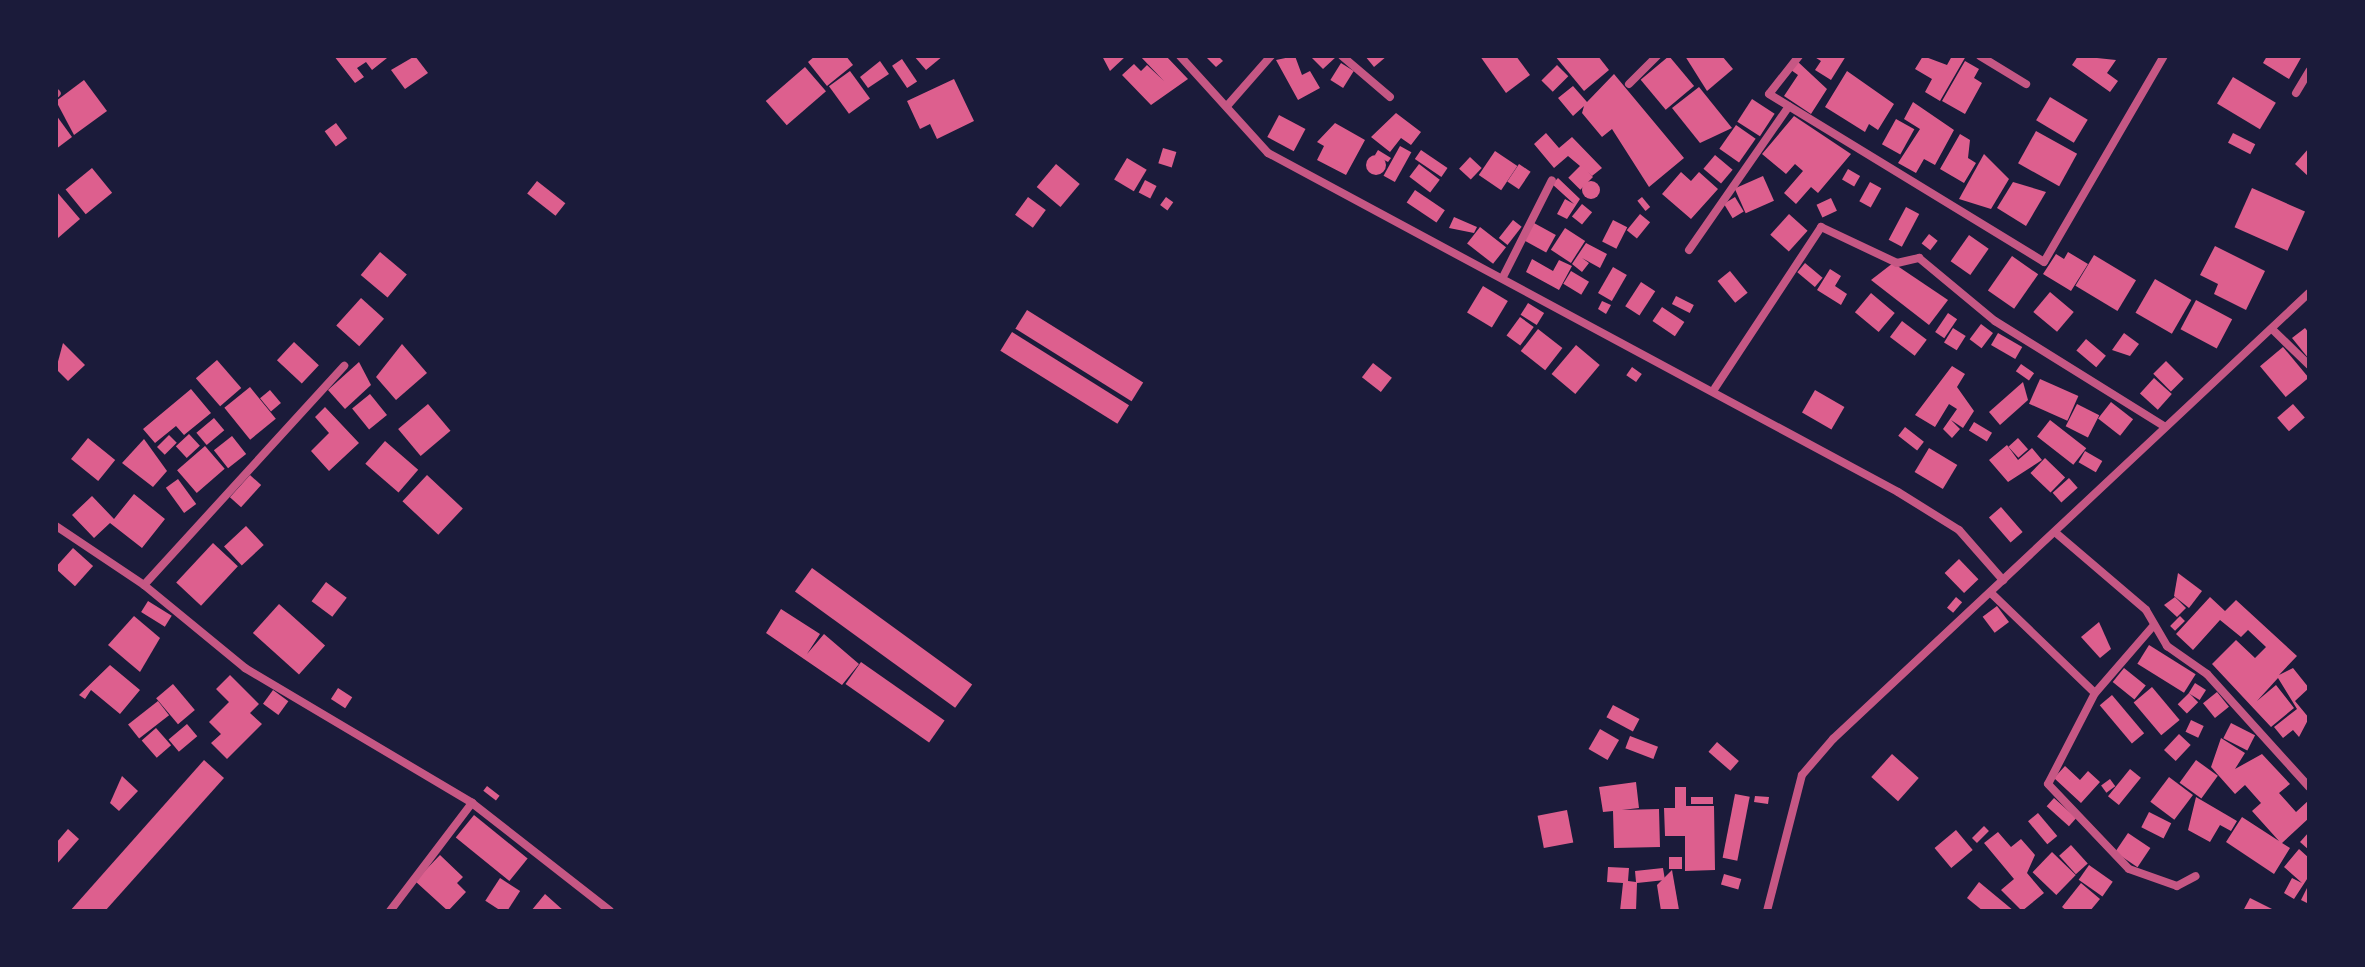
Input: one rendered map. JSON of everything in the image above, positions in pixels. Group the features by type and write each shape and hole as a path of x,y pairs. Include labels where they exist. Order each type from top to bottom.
{"street":[{"path":"1180,56 1268,153 1715,388 1959,530 2003,580"},
{"path":"1227,106 1271,56"},
{"path":"1342,56 1390,97"},
{"path":"1629,84 1657,56"},
{"path":"1799,56 1769,94 2044,262 2164,56"},
{"path":"1980,56 2026,84"},
{"path":"2296,93 2309,71"},
{"path":"1689,250 1789,106"},
{"path":"1504,275 1552,180"},
{"path":"1715,388 1821,227 1897,263 1919,258 1995,321 2165,427"},
{"path":"1767,911 1802,775 2003,580 2309,293"},
{"path":"2272,329 2309,365"},
{"path":"144,585 344,366"},
{"path":"56,526 144,585 245,668 472,803 610,911"},
{"path":"2056,533 2146,610 2154,625 2309,787"},
{"path":"1991,593 2095,693"},
{"path":"2154,625 2095,693 2048,784 2129,869 2177,886 2196,876"},
{"path":"390,911 472,803"}],"building":[{"path":"334,56 387,58 372,70 366,62 357,68 364,77 355,83"},
{"path":"415,56 428,73 405,89 391,70"},
{"path":"815,56 846,56 853,65 827,86 808,62"},
{"path":"914,56 943,56 926,70"},
{"path":"1102,56 1126,56 1110,71"},
{"path":"1140,56 1166,56 1188,79 1151,105 1122,75 1134,64 1141,71 1147,65 1164,81"},
{"path":"1205,56 1218,56 1223,61 1216,67"},
{"path":"1295,56 1302,75 1310,71 1320,88 1298,100 1276,60"},
{"path":"1310,56 1337,56 1323,69"},
{"path":"1365,56 1387,56 1374,67"},
{"path":"1480,56 1516,56 1530,75 1506,93"},
{"path":"1555,56 1598,56 1609,70 1584,91"},
{"path":"1669,56 1694,86 1666,110 1641,80"},
{"path":"1685,56 1722,56 1733,69 1707,91"},
{"path":"1813,56 1846,56 1831,80 1815,70 1821,61"},
{"path":"1923,56 1947,65 1952,56 1966,56 1940,101 1925,92 1932,79 1915,69"},
{"path":"2078,56 2116,60 2107,73 2118,81 2110,92 2072,65"},
{"path":"2267,56 2302,56 2289,79 2263,63"},
{"path":"902,59 917,81 907,88 892,66"},
{"path":"880,61 889,74 868,88 860,77"},
{"path":"1797,61 1827,89 1811,114 1784,96 1798,75 1791,70"},
{"path":"1965,61 1979,69 1974,78 1982,83 1965,114 1942,101"},
{"path":"1341,63 1354,71 1343,88 1330,80"},
{"path":"1557,65 1568,76 1553,92 1541,81"},
{"path":"805,67 826,91 787,125 766,101"},
{"path":"850,71 870,99 849,114 829,86"},
{"path":"1847,71 1894,104 1878,130 1869,124 1865,132 1825,107"},
{"path":"1614,74 1684,158 1649,187 1612,129 1602,137 1582,113 1584,106 1573,116 1558,98 1573,86 1587,102"},
{"path":"2233,77 2276,103 2260,129 2217,104"},
{"path":"954,79 974,121 937,139 930,124 920,129 907,101"},
{"path":"84,80 107,111 74,135 56,101"},
{"path":"1699,87 1732,128 1700,143 1672,108"},
{"path":"2050,97 2088,120 2074,143 2036,120"},
{"path":"1752,99 1775,114 1760,136 1737,122"},
{"path":"1913,102 1954,130 1935,165 1924,159 1916,173 1898,163 1920,129 1904,119"},
{"path":"1396,113 1421,132 1411,145 1401,138 1390,152 1371,137"},
{"path":"56,115 72,137 56,149"},
{"path":"1279,115 1305,129 1294,151 1267,137"},
{"path":"1794,116 1851,154 1818,193 1811,187 1796,204 1784,193 1803,171 1795,164 1786,174 1762,154"},
{"path":"1896,119 1914,129 1900,155 1882,144"},
{"path":"336,123 347,138 336,147 325,131"},
{"path":"1335,123 1365,140 1346,175 1317,160 1324,146 1317,142"},
{"path":"1736,125 1756,139 1739,163 1719,149"},
{"path":"2036,131 2077,154 2059,186 2018,163"},
{"path":"1546,133 1559,148 1572,137 1602,168 1592,176 1568,156 1554,168 1534,144"},
{"path":"2233,133 2255,144 2250,154 2228,143"},
{"path":"1960,134 1970,140 1968,158 1976,163 1964,183 1940,169"},
{"path":"1400,146 1411,152 1395,182 1384,176"},
{"path":"1163,148 1176,152 1172,167 1158,163"},
{"path":"2309,148 2309,177 2295,164"},
{"path":"1378,150 1391,158 1388,162 1375,155"},
{"path":"1421,150 1448,168 1441,177 1415,159"},
{"path":"1495,151 1517,166 1501,190 1479,175"},
{"path":"1984,154 2009,179 1991,209 1959,199"},
{"path":"1376,155 1383,158 1386,165 1383,172 1376,175 1369,172 1366,165 1369,158"},
{"path":"1715,155 1733,170 1721,184 1703,169"},
{"path":"1470,157 1482,168 1471,180 1459,169"},
{"path":"1127,158 1147,170 1134,191 1114,179"},
{"path":"1056,164 1080,184 1060,207 1037,187"},
{"path":"1419,164 1440,180 1430,192 1409,177"},
{"path":"1519,164 1531,172 1519,189 1507,181"},
{"path":"1581,165 1593,177 1580,190 1568,178"},
{"path":"92,168 112,193 86,214 66,189"},
{"path":"1848,169 1860,176 1854,186 1842,179"},
{"path":"1681,172 1691,181 1699,172 1718,189 1691,219 1662,194"},
{"path":"1763,176 1774,201 1746,213 1735,189"},
{"path":"1558,178 1580,199 1567,219 1557,214 1565,199 1574,204 1552,184"},
{"path":"1145,180 1157,186 1150,198 1139,192"},
{"path":"537,181 565,203 556,216 527,194"},
{"path":"1587,181 1595,181 1600,190 1598,197 1587,199 1582,194 1582,186"},
{"path":"1870,182 1881,188 1871,208 1859,201"},
{"path":"2013,182 2046,192 2026,226 1997,208"},
{"path":"2252,188 2305,212 2287,251 2235,227"},
{"path":"1415,190 1445,210 1436,223 1407,202"},
{"path":"56,191 80,219 58,238 56,236"},
{"path":"1028,197 1046,210 1033,228 1015,215"},
{"path":"1166,197 1173,202 1167,210 1160,205"},
{"path":"1642,197 1650,207 1646,211 1637,201"},
{"path":"1735,197 1744,212 1733,218 1724,204"},
{"path":"1831,198 1837,211 1822,217 1816,205"},
{"path":"1582,204 1592,212 1582,225 1572,216"},
{"path":"1906,207 1919,214 1902,247 1889,240"},
{"path":"1640,214 1650,222 1637,239 1627,230"},
{"path":"1789,214 1808,231 1789,252 1770,235"},
{"path":"1454,217 1477,227 1474,233 1449,228"},
{"path":"1513,220 1522,227 1508,245 1499,238"},
{"path":"1613,220 1627,227 1616,249 1602,241"},
{"path":"1534,223 1556,235 1546,253 1524,240"},
{"path":"1480,227 1506,247 1493,264 1467,244"},
{"path":"1565,228 1585,241 1571,263 1551,250"},
{"path":"1929,234 1938,241 1930,250 1922,243"},
{"path":"1969,235 1989,249 1970,275 1951,261"},
{"path":"1586,243 1607,254 1600,268 1582,258 1589,263 1582,272 1572,264"},
{"path":"2215,246 2265,271 2246,310 2214,294 2218,284 2200,275"},
{"path":"380,252 407,274 388,297 361,275"},
{"path":"2068,252 2088,264 2071,291 2043,274 2056,254 2064,259"},
{"path":"2094,255 2136,280 2117,311 2075,286"},
{"path":"2012,256 2038,274 2014,309 1988,290"},
{"path":"1532,259 1553,271 1559,260 1572,266 1559,290 1526,272"},
{"path":"1805,263 1823,278 1815,287 1797,272"},
{"path":"1893,263 1948,300 1929,325 1871,280"},
{"path":"1613,267 1627,275 1612,301 1598,293"},
{"path":"1830,269 1841,276 1835,286 1847,294 1841,305 1817,290"},
{"path":"1571,271 1589,282 1581,295 1563,284"},
{"path":"1730,271 1748,293 1735,303 1718,281"},
{"path":"2155,279 2191,300 2172,334 2136,313"},
{"path":"1641,282 1655,291 1639,316 1625,306"},
{"path":"1483,286 1508,301 1492,328 1467,313"},
{"path":"2050,292 2074,312 2057,332 2033,312"},
{"path":"1871,293 1895,313 1879,332 1855,312"},
{"path":"1676,296 1694,305 1690,313 1672,304"},
{"path":"361,298 384,319 359,346 336,325"},
{"path":"2196,300 2232,319 2217,348 2181,329"},
{"path":"1602,301 1611,305 1606,314 1598,309"},
{"path":"1528,303 1544,313 1537,325 1521,315"},
{"path":"1662,307 1684,322 1675,336 1652,321"},
{"path":"1027,310 1143,383 1132,401 1015,329"},
{"path":"1948,313 1957,319 1944,338 1935,332"},
{"path":"1520,317 1534,327 1520,346 1506,336"},
{"path":"1902,321 1927,340 1915,356 1890,337"},
{"path":"1981,324 1993,333 1982,348 1970,339"},
{"path":"1953,328 1966,336 1957,350 1944,342"},
{"path":"2305,328 2309,333 2309,359 2292,338"},
{"path":"1538,329 1562,348 1545,370 1521,351"},
{"path":"1012,332 1129,405 1117,424 1000,351"},
{"path":"1998,333 2022,347 2015,359 1991,345"},
{"path":"2124,333 2139,344 2130,356 2112,350"},
{"path":"2086,339 2106,356 2096,367 2076,350"},
{"path":"294,342 319,365 302,383 277,360"},
{"path":"63,343 85,365 68,381 56,369"},
{"path":"402,344 427,373 396,400 376,377"},
{"path":"1576,345 1600,365 1575,394 1552,374"},
{"path":"2283,347 2309,378 2286,397 2260,366"},
{"path":"217,360 241,388 220,406 196,378"},
{"path":"2166,361 2184,379 2171,391 2153,374"},
{"path":"359,362 371,385 345,409 328,390"},
{"path":"1373,363 1392,378 1381,392 1362,377"},
{"path":"2021,364 2034,373 2029,381 2016,371"},
{"path":"1952,366 1965,374 1957,387 1974,411 1963,428 1951,420 1960,429 1952,438 1943,429 1957,409 1949,404 1935,427 1915,415"},
{"path":"1632,367 1642,374 1636,382 1626,375"},
{"path":"2154,378 2172,394 2158,410 2140,394"},
{"path":"2040,379 2078,396 2067,421 2029,404"},
{"path":"2023,382 2028,400 2000,425 1989,412"},
{"path":"250,387 276,419 250,440 224,408"},
{"path":"191,389 211,413 184,435 176,426 155,443 143,429"},
{"path":"270,390 281,403 271,411 260,398"},
{"path":"1815,390 1844,407 1831,430 1802,413"},
{"path":"370,394 387,415 369,429 352,408"},
{"path":"2111,402 2133,419 2120,436 2098,419"},
{"path":"428,404 450,431 421,456 398,429"},
{"path":"2077,404 2099,415 2088,438 2066,426"},
{"path":"2293,404 2305,418 2289,431 2277,418"},
{"path":"325,407 359,443 329,471 311,451 329,433 315,417"},
{"path":"214,418 224,430 207,445 196,433"},
{"path":"2050,420 2086,448 2073,465 2037,437"},
{"path":"1974,422 1992,433 1987,441 1969,431"},
{"path":"1905,427 1924,442 1917,450 1898,436"},
{"path":"189,434 200,446 187,458 176,446"},
{"path":"169,435 177,443 165,455 157,447"},
{"path":"232,436 246,454 228,468 214,450"},
{"path":"88,438 115,460 98,481 71,459"},
{"path":"2018,438 2028,449 2018,458 2008,447"},
{"path":"144,439 167,471 153,487 122,463"},
{"path":"385,441 418,470 399,493 365,464"},
{"path":"2007,445 2018,460 2032,448 2042,460 2008,482 1989,460"},
{"path":"205,446 225,469 197,493 177,470"},
{"path":"1929,448 1957,465 1943,489 1915,472"},
{"path":"2085,451 2102,461 2096,472 2078,462"},
{"path":"2045,458 2065,477 2051,493 2030,473"},
{"path":"250,475 261,485 241,507 230,497"},
{"path":"427,475 463,508 438,535 402,501"},
{"path":"2069,478 2078,488 2061,502 2053,493"},
{"path":"178,479 196,504 184,513 166,488"},
{"path":"134,494 165,519 142,548 110,523 94,538 72,515 92,496 114,519"},
{"path":"2001,507 2023,532 2011,542 1989,517"},
{"path":"246,526 264,545 242,565 224,546"},
{"path":"213,543 238,566 201,606 176,582"},
{"path":"73,548 93,566 75,586 56,569"},
{"path":"1959,559 1978,579 1964,593 1945,573"},
{"path":"812,568 972,684 955,708 795,591"},
{"path":"2178,573 2202,591 2189,608 2174,596"},
{"path":"326,582 347,598 332,617 312,601"},
{"path":"1956,597 1962,602 1953,613 1947,608"},
{"path":"2175,597 2186,608 2177,617 2164,605"},
{"path":"2210,597 2225,611 2236,600 2297,656 2279,675 2293,668 2309,688 2295,701 2309,718 2299,737 2293,730 2283,738 2274,727 2297,709 2278,678 2257,701 2276,685 2294,708 2271,727 2212,664 2236,640 2255,658 2266,647 2248,630 2241,637 2220,620 2193,650 2176,634"},
{"path":"148,601 172,616 165,627 141,612"},
{"path":"279,604 325,645 299,674 253,633"},
{"path":"1997,606 2009,622 1995,633 1983,617"},
{"path":"781,609 820,634 807,654 824,634 859,664 842,685 766,633"},
{"path":"134,616 160,638 140,672 108,645"},
{"path":"2180,616 2185,621 2175,631 2170,626"},
{"path":"2099,622 2111,649 2100,658 2081,637"},
{"path":"2149,645 2196,674 2184,693 2137,664"},
{"path":"861,662 945,721 929,743 846,684"},
{"path":"110,665 140,690 120,714 91,690 85,699 79,695"},
{"path":"2124,668 2146,686 2134,700 2113,682"},
{"path":"230,675 259,704 250,713 262,724 227,759 211,743 221,734 209,722 229,702 216,689"},
{"path":"2195,683 2206,690 2200,700 2189,693"},
{"path":"173,684 195,710 178,724 156,698"},
{"path":"2152,687 2180,720 2161,735 2134,702"},
{"path":"338,688 352,697 345,708 331,699"},
{"path":"273,690 288,701 278,715 263,704"},
{"path":"2217,692 2229,707 2215,718 2203,703"},
{"path":"2189,693 2198,702 2187,714 2178,704"},
{"path":"2112,695 2144,733 2132,744 2100,705"},
{"path":"158,701 169,715 139,739 128,724"},
{"path":"1613,705 1639,719 1633,731 1606,717"},
{"path":"2191,720 2204,726 2198,738 2186,732"},
{"path":"2231,723 2255,735 2247,750 2223,738"},
{"path":"187,724 197,736 179,752 169,739"},
{"path":"156,728 171,745 157,758 142,740"},
{"path":"1600,729 1619,740 1608,760 1588,749"},
{"path":"2179,734 2191,745 2176,761 2164,750"},
{"path":"1630,736 1658,747 1653,759 1625,748"},
{"path":"2221,738 2245,753 2235,769 2262,754 2290,784 2279,793 2296,812 2309,800 2309,818 2282,843 2290,848 2274,874 2226,842 2242,817 2279,841 2252,811 2261,803 2245,785 2235,794 2211,767"},
{"path":"1717,742 1739,761 1730,771 1708,752"},
{"path":"1892,754 1919,778 1898,801 1871,777"},
{"path":"204,760 224,778 105,911 70,911"},
{"path":"2196,760 2218,776 2201,799 2180,783"},
{"path":"2065,766 2080,780 2088,771 2100,782 2081,803 2054,778"},
{"path":"2130,769 2141,778 2119,805 2108,796"},
{"path":"122,776 138,791 119,811 110,803"},
{"path":"2169,777 2193,795 2174,820 2150,802"},
{"path":"2110,779 2115,786 2106,793 2101,785"},
{"path":"1636,782 1639,808 1622,810 1659,809 1660,847 1614,848 1613,811 1603,812 1599,787"},
{"path":"487,786 500,796 496,801 483,791"},
{"path":"1675,787 1686,787 1686,806 1714,806 1715,870 1685,871 1685,836 1665,836 1664,808 1675,808"},
{"path":"1735,794 1750,797 1737,861 1723,858"},
{"path":"1755,796 1769,797 1768,804 1754,802"},
{"path":"1691,797 1713,797 1713,804 1691,804"},
{"path":"2196,797 2237,821 2231,831 2220,825 2210,842 2188,830"},
{"path":"2054,798 2076,818 2069,826 2047,806"},
{"path":"1567,810 1573,842 1544,848 1538,816"},
{"path":"2149,812 2171,823 2164,838 2141,827"},
{"path":"2038,813 2057,836 2047,844 2028,821"},
{"path":"474,815 528,858 509,881 456,838"},
{"path":"1984,826 1989,831 1977,843 1972,838"},
{"path":"68,829 79,839 56,865 56,843"},
{"path":"1956,830 1973,850 1951,868 1935,848"},
{"path":"1998,832 2011,847 2021,839 2035,855 2027,873 2044,893 2022,911 2001,890 2014,879 1984,843"},
{"path":"2309,832 2309,850 2300,842"},
{"path":"2128,833 2150,848 2138,867 2115,852"},
{"path":"2071,845 2088,864 2076,874 2059,856"},
{"path":"2299,849 2309,858 2309,876 2294,899 2284,893 2292,878 2302,883 2284,867"},
{"path":"2052,852 2076,875 2056,895 2033,872"},
{"path":"440,855 463,877 457,883 466,892 448,911 415,881"},
{"path":"1669,857 1682,857 1682,869 1669,869"},
{"path":"2089,865 2113,882 2102,896 2079,880"},
{"path":"1608,867 1629,868 1628,881 1636,882 1635,871 1663,868 1665,880 1637,883 1636,911 1620,911 1623,883 1607,882"},
{"path":"1672,870 1679,910 1661,911 1657,885"},
{"path":"1724,874 1741,879 1738,890 1721,885"},
{"path":"500,878 520,891 507,911 501,911 485,901"},
{"path":"1979,882 2014,911 1983,911 1967,898"},
{"path":"2081,883 2100,899 2090,911 2067,911 2062,907"},
{"path":"2309,884 2309,904 2301,900"},
{"path":"545,894 564,911 531,911"},
{"path":"2250,898 2276,911 2243,911"}]}
